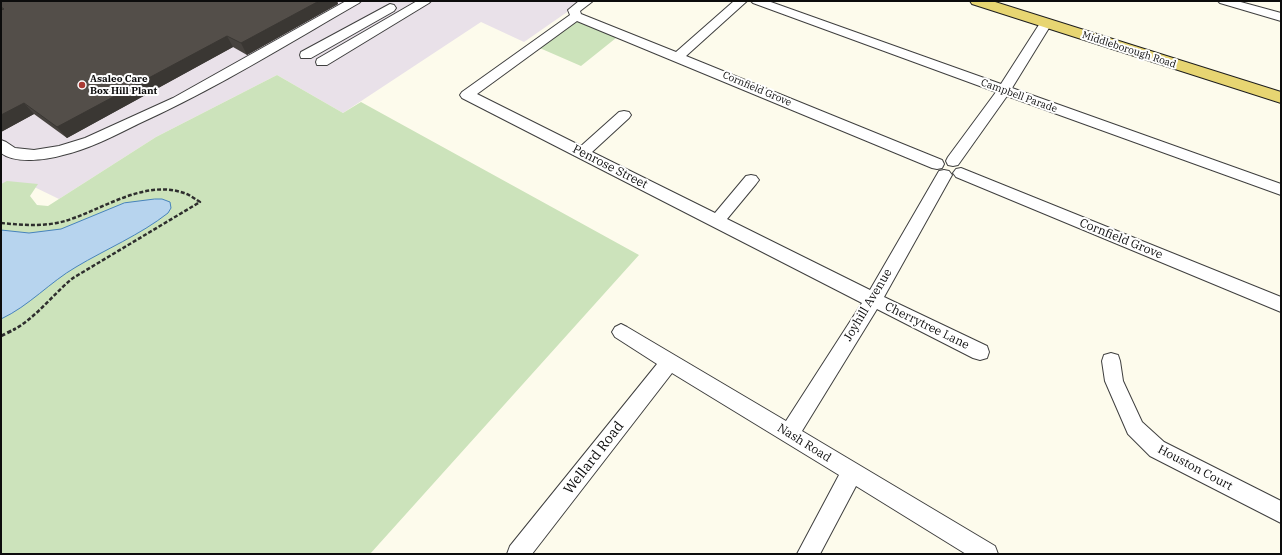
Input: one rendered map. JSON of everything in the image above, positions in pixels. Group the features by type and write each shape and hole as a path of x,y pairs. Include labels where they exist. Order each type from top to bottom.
{"main road":[{"name":"Middleborough Road","path":"977,1 1281,98"}],"street":[{"path":"1,145 11,153 34,155 61,150 90,141 178,101 355,1"},
{"path":"306,55 386,5 403,1"},
{"path":"322,62 425,1"},
{"path":"576,16 574,10 587,1"},
{"path":"678,57 741,1"},
{"name":"Campbell Parade","path":"757,1 1281,190"},
{"path":"1224,1 1281,17"},
{"name":"Cornfield Grove","path":"576,16 678,57 940,169"},
{"name":"Penrose Street","path":"576,16 467,96 873,300"},
{"path":"940,169 943,160 957,167 1046,23"},
{"path":"582,153 624,115"},
{"name":"Cornfield Grove","path":"957,167 1281,305"},
{"name":"Joyhill Avenue","path":"790,433 873,300 940,169"},
{"path":"717,221 751,180"},
{"name":"Cherrytree Lane","path":"873,300 980,352"},
{"name":"Nash Road","path":"621,332 790,433 987,554"},
{"name":"Houston Court","path":"1111,361 1114,381 1135,428 1157,449 1281,512"},
{"name":"Wellard Road","path":"518,554 670,362"},
{"path":"808,554 852,472"}],"path":[{"path":"1,223 22,225 64,222 126,197 152,191 163,190 182,193 194,197 200,202 65,283 46,305 33,317 17,328 1,336"}],"shaded area":[{"name":"Asaleo Care Box Hill Plant","path":"1,1 583,1 524,42 481,22 343,113 277,75 156,137 59,199 26,183 1,188"}],"green space":[{"path":"576,16 621,34 581,66 535,46"},
{"path":"277,75 343,113 361,102 639,255 370,554 1,554 1,184 7,181 38,184 30,196 37,205 48,206 156,137"}],"water":[{"path":"162,199 170,202 171,208 168,213 134,235 66,273 21,308 1,319 1,230 29,233 61,229 124,203"}],"building":[{"name":"Asaleo Care Box Hill Plant","path":"1,1 319,1 241,43 227,36 57,127 24,103 1,115 1,10 4,9 1,7"}],"place":[{"name":"Asaleo Care Box Hill Plant","path":"82,85"}]}
